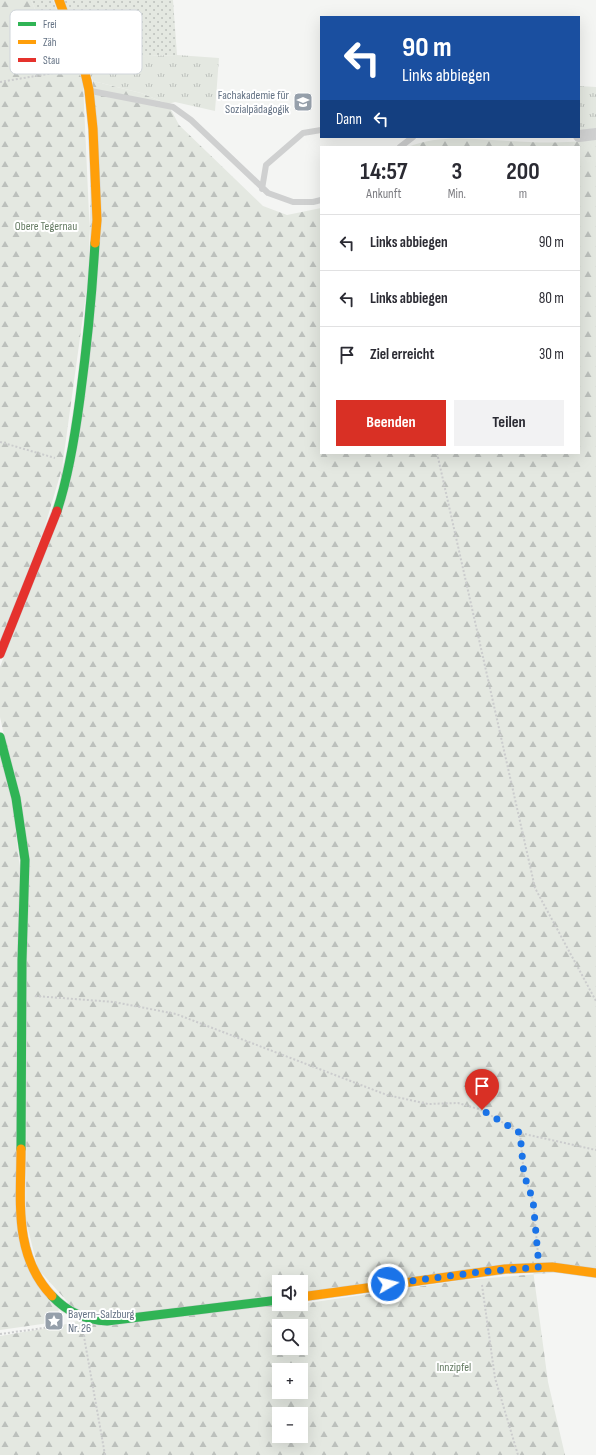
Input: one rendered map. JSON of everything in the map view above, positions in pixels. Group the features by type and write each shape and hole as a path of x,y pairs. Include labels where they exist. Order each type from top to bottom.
{"street":[{"path":"59,0 63,10"},
{"path":"0,654 56,515 70,462 90,330 96,257 96,180 89,90 85,74"},
{"path":"580,136 596,134"},
{"path":"0,737 16,798 26,860 22,998 21,1220 23,1242 31,1268 39,1280 55,1298 74,1313 84,1318 112,1320 272,1301"},
{"path":"308,1296 480,1272 539,1267 574,1269 596,1273"}],"lane":[{"path":"89,90 173,108 191,120 233,158 262,189 274,197 293,202 313,202 320,200"},
{"path":"262,189 266,165 303,133 320,130"},
{"path":"401,146 412,138"}],"path":[{"path":"0,82 48,74"},
{"path":"0,442 70,462"},
{"path":"437,454 534,888 596,1001"},
{"path":"22,998 34,996 114,1002 176,1014 387,1095 428,1104 458,1103 482,1110 520,1133 596,1150"},
{"path":"520,1133 524,1175 533,1200 539,1267"},
{"path":"480,1272 495,1378 518,1455"},
{"path":"0,1334 54,1325 74,1313"},
{"path":"84,1318 83,1333 105,1455"}],"green space":[{"name":"Obere Tegernau","path":"0,0 31,0 35,10 10,10 10,74 80,74 83,83 91,258 59,490 0,645"},
{"path":"31,0 53,0 57,10 35,10"},
{"path":"62,0 173,0 177,55 142,56 142,10 66,10"},
{"path":"177,55 219,58 215,111 175,102 168,104 141,93 93,81 90,74 142,74 142,56"},
{"path":"93,81 141,93 168,104 179,125 263,206 287,215 320,208 320,454 580,454 580,146 410,146 438,139 570,142 596,139 596,1269 308,1293 308,1275 272,1275 272,1298 128,1316 74,1309 38,1269 26,1221 27,933 6,744 0,717 0,667 14,630 86,388"},
{"path":"580,86 596,87 596,128 580,131"},
{"path":"0,749 20,833 18,1236 59,1307 58,1314 49,1323 0,1330"},
{"name":"Innzipfel","path":"533,1270 548,1382 565,1455 0,1455 0,1336 59,1326 77,1321 272,1305 272,1311 308,1311 308,1303"}],"traffic: fast":[{"path":"57,511 74,441 85,359 95,243"},
{"path":"0,737 16,798 25,860 22,960 21,1149"},
{"path":"52,1296 70,1311 91,1319 107,1321 272,1301"}],"traffic: slow":[{"path":"59,0 63,10"},
{"path":"85,74 89,90 93,129 97,220 95,243"},
{"path":"21,1149 20,1188 22,1227 25,1245 39,1280 52,1296"},
{"path":"308,1296 505,1269 552,1267 596,1273"}],"traffic: jam":[{"path":"0,654 57,511"}],"place":[{"name":"Fachakademie für Sozialpädagogik","path":"303,102"},
{"name":"Bayern-Salzburg Nr. 26","path":"54,1321"}],"route":[{"path":"388,1284 505,1269 539,1267 533,1200 524,1175 520,1133 482,1110"}]}
